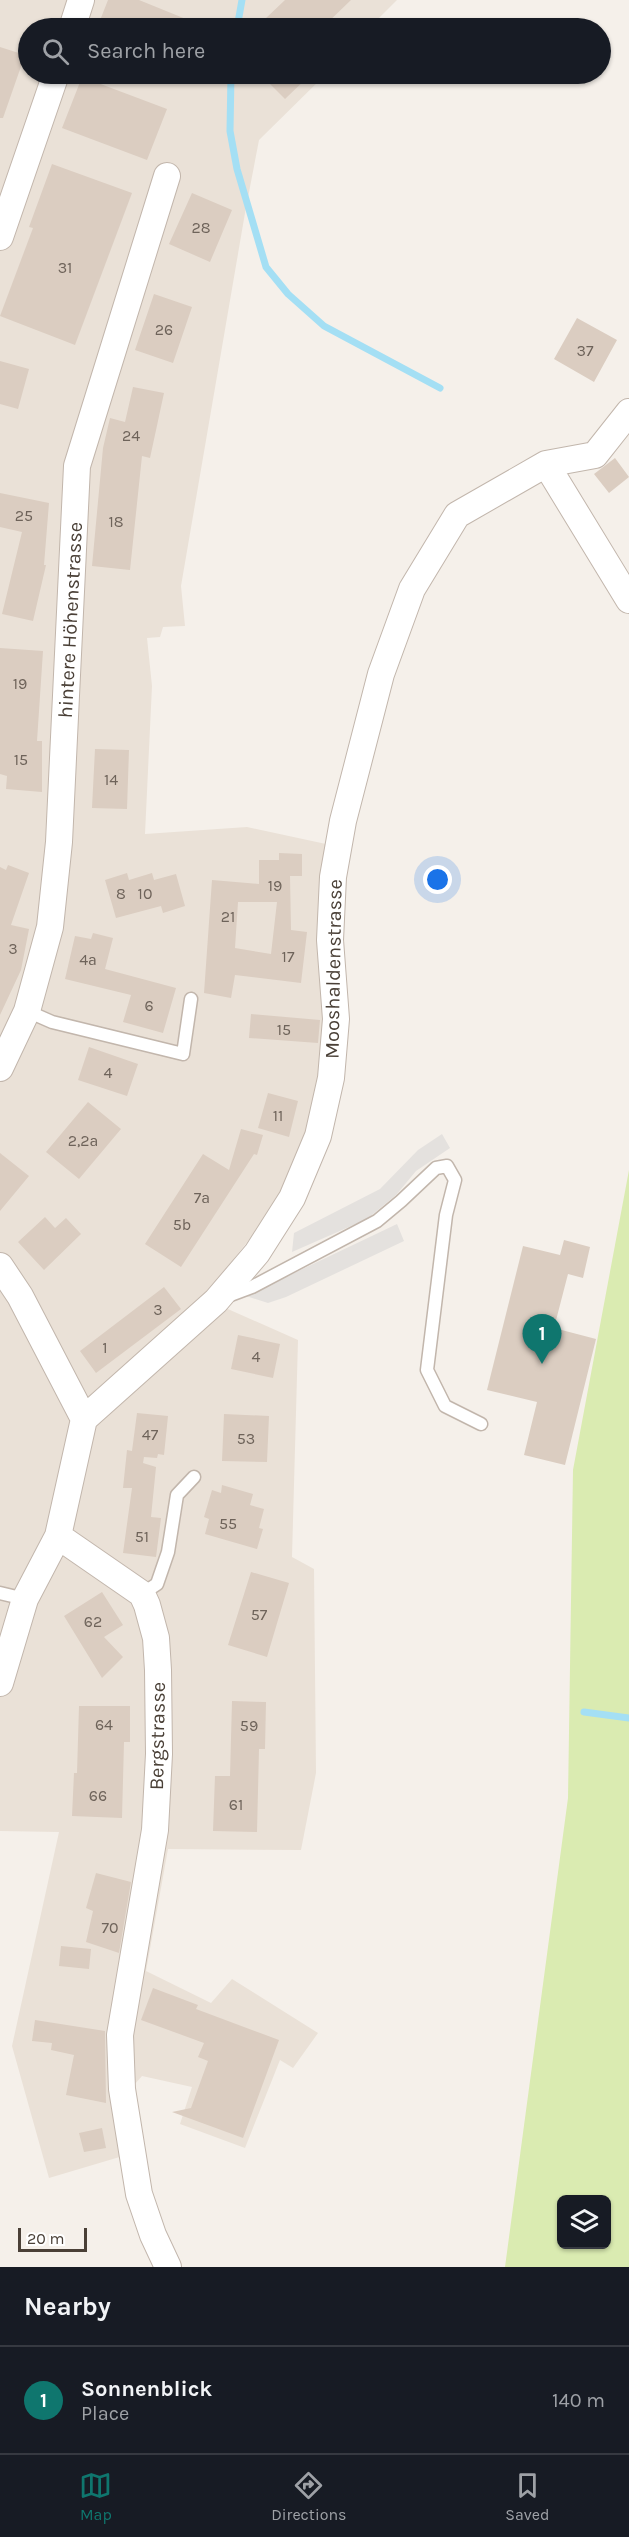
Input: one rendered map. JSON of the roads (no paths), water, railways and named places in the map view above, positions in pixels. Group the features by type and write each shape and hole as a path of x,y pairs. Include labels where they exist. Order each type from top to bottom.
{"street":[{"path":"75,18 81,0"},
{"path":"0,237 53,84"},
{"name":"hintere Höhenstrasse","path":"0,1068 27,1011 50,927 59,842 77,466 167,176"},
{"name":"Mooshaldenstrasse","path":"84,1419 216,1300 257,1253 292,1198 318,1136 331,1078 336,1019 330,940 333,878 343,821 381,674 412,590 457,515 546,464 595,455 629,412"},
{"path":"546,464 629,600"},
{"path":"0,1266 20,1296 84,1419 58,1536 25,1599 0,1683"},
{"path":"58,1536 142,1594"},
{"name":"Bergstrasse","path":"142,1594 156,1638 159,1754 155,1830 120,2035 122,2089 139,2194 153,2235 168,2267"}],"lane":[{"path":"27,1011 52,1022 183,1054 190,999"},
{"path":"216,1300 252,1287 377,1221 402,1201 436,1168 447,1166 455,1180 446,1215 427,1371 445,1406 481,1425"},
{"path":"142,1594 157,1584 168,1552 177,1495 194,1477"},
{"path":"0,1593 25,1599"}],"waterway":[{"path":"239,18 242,0"},
{"path":"231,84 230,131 237,169 266,267 288,294 324,326 440,388"},
{"path":"584,1712 629,1718"}],"place":[{"name":"Sonnenblick","path":"542,1364"}]}
